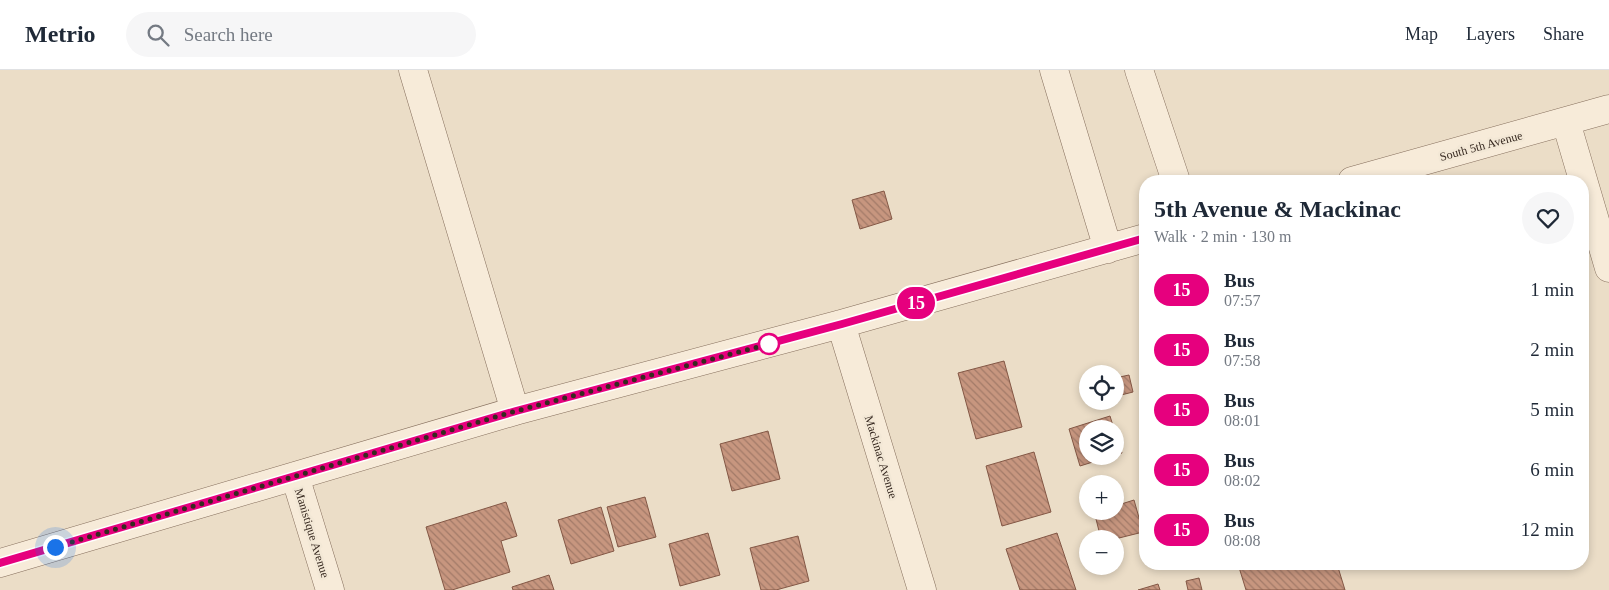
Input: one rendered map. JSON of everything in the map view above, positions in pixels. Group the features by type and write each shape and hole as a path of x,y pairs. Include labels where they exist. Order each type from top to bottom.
{"street":[{"path":"413,70 516,411"},
{"path":"1054,70 1108,249"},
{"path":"1139,70 1174,175"},
{"name":"South 5th Avenue","path":"1374,175 1609,110"},
{"path":"1566,122 1582,175"},
{"path":"1589,200 1609,268"},
{"path":"0,564 516,411 842,324 1139,240"},
{"name":"Mackinac Avenue","path":"842,324 922,590"},
{"name":"Manistique Avenue","path":"295,476 330,590"}],"building":[{"path":"884,191 892,219 860,229 852,200"},
{"path":"1004,361 1022,427 976,439 958,373"},
{"path":"1129,375 1133,392 1124,394 1124,376"},
{"path":"1110,416 1111,420 1097,420"},
{"path":"1079,426 1079,463 1069,429"},
{"path":"768,431 780,479 732,491 720,444"},
{"path":"1034,452 1051,512 1002,526 986,466"},
{"path":"645,497 656,537 618,547 607,507"},
{"path":"1134,500 1139,518 1139,533 1124,537 1124,530 1099,530 1096,520 1124,520 1124,503"},
{"path":"506,502 517,536 501,541 510,572 452,590 445,590 426,527"},
{"path":"601,507 614,551 571,564 558,520"},
{"path":"708,533 720,575 680,586 669,544"},
{"path":"1057,533 1076,590 1020,590 1006,549"},
{"path":"798,536 809,581 776,590 761,590 750,548"},
{"path":"1240,570 1339,570 1345,590 1246,590"},
{"path":"549,575 554,590 513,590 512,587"},
{"path":"1199,578 1202,590 1188,590 1186,581"},
{"path":"1158,584 1160,590 1138,590"}],"bus line":[{"name":"15","path":"0,563 516,411 842,324 1139,240"}],"route":[{"path":"55,547 516,411 769,344"}]}
